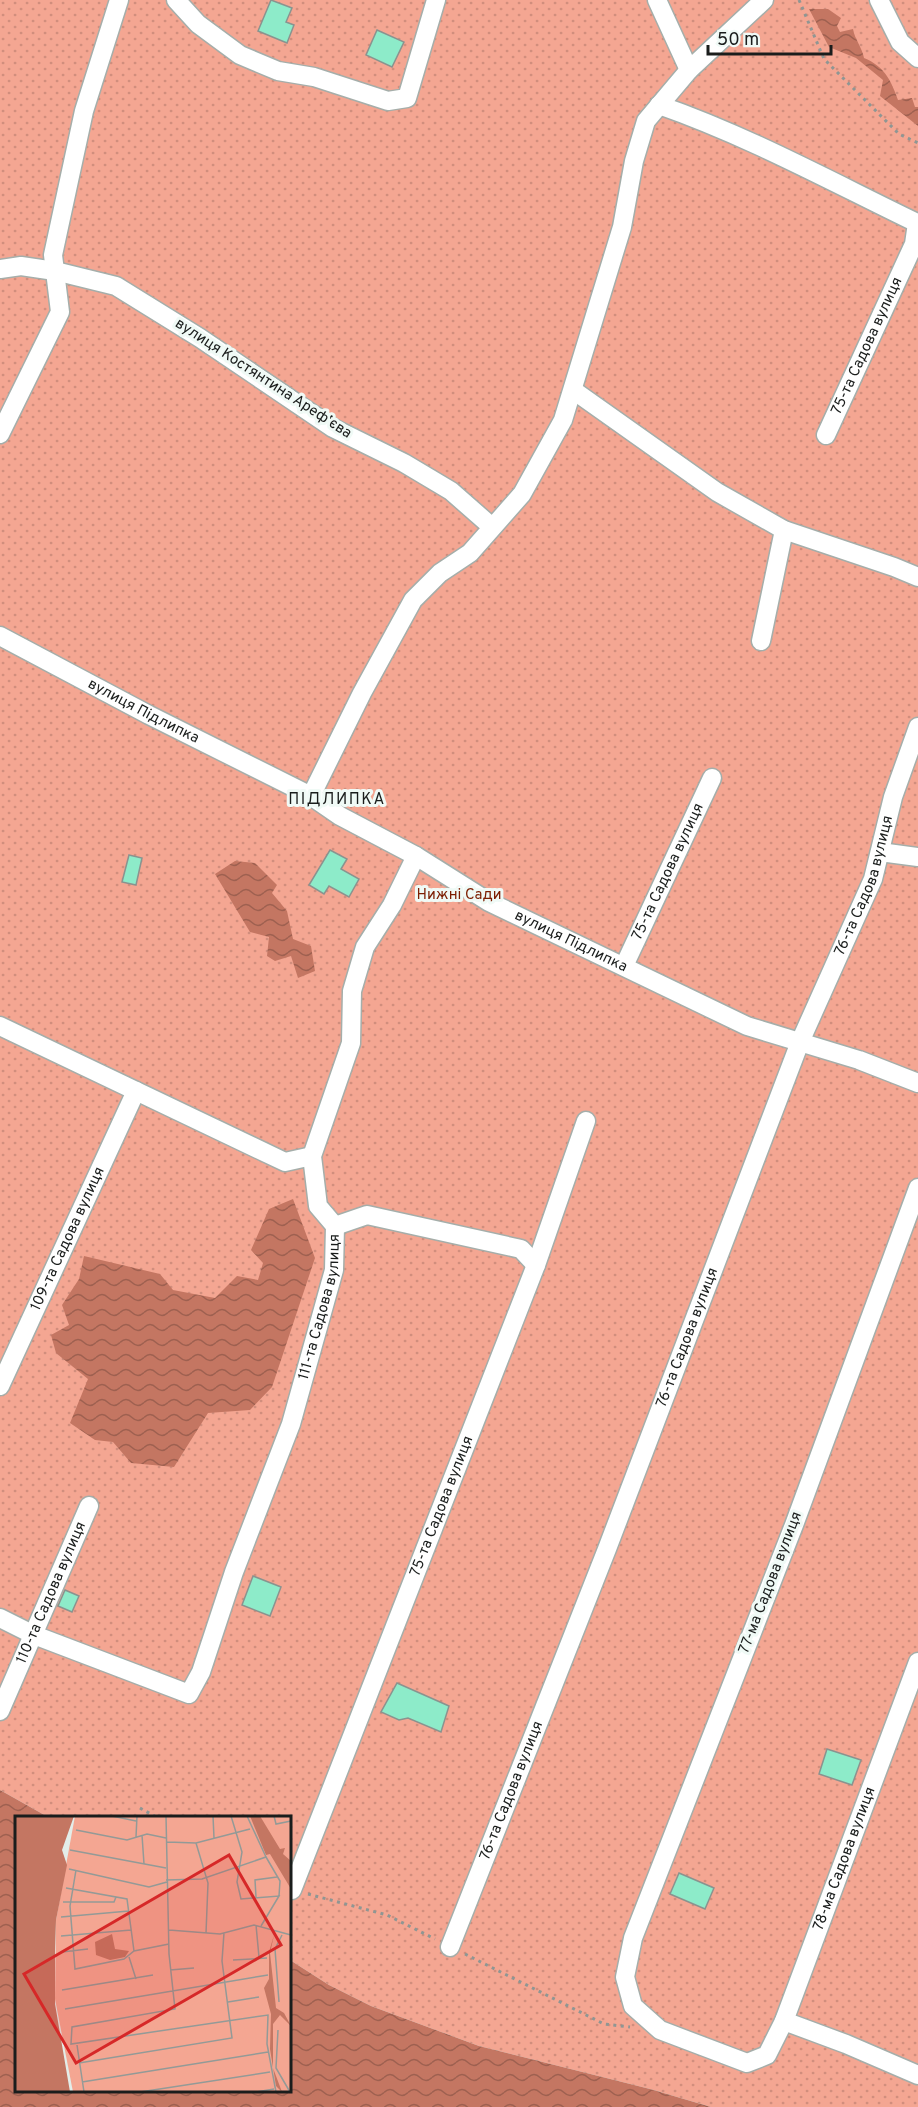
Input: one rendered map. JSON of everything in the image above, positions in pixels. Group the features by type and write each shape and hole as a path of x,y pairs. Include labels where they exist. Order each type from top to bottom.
{"street":[{"path":"0,434 60,312 53,255 84,111 119,0"},
{"path":"176,0 198,24 240,55 278,71 314,77 388,101 407,98 436,0"},
{"path":"657,0 689,70"},
{"path":"311,796 362,693 413,600 440,573 470,553 522,494 563,420 622,227 634,161 646,122 689,70 764,0"},
{"path":"879,0 900,42 918,58"},
{"path":"659,105 686,114 755,145 918,223"},
{"name":"75-та Садова вулиця","path":"826,435 914,244 918,223"},
{"name":"вулиця Костянтина Арефʼєва","path":"0,269 21,266 116,285 200,338 333,428 404,463 451,491 492,528"},
{"path":"573,390 717,492 784,530 918,577"},
{"path":"761,641 784,530"},
{"name":"вулиця Підлипка","path":"0,636 149,715 311,796 340,816 416,856 489,902 747,1026 800,1042"},
{"name":"76-та Садова вулиця","path":"450,1947 607,1549 800,1042 873,879 893,797 918,727"},
{"name":"75-та Садова вулиця","path":"624,966 712,778"},
{"path":"880,852 918,857"},
{"name":"111-та Садова вулиця","path":"34,1635 189,1694 201,1672 234,1572 291,1424 334,1270 335,1226 318,1206 312,1156 351,1043 352,991 365,947 392,905 416,856"},
{"path":"0,1026 285,1162 312,1156"},
{"path":"800,1042 859,1060 918,1083"},
{"name":"109-та Садова вулиця","path":"0,1386 136,1091"},
{"name":"75-та Садова вулиця","path":"292,1890 536,1265 586,1121"},
{"name":"77-ма Садова вулиця","path":"660,2030 633,2006 625,1977 633,1938 794,1525 918,1188"},
{"path":"335,1226 367,1215 521,1249 536,1265"},
{"name":"110-та Садова вулиця","path":"0,1711 89,1506"},
{"path":"0,1618 34,1635"},
{"name":"78-ма Садова вулиця","path":"660,2030 747,2063 767,2055 784,2021 918,1662"},
{"path":"784,2021 846,2044 918,2075"}],"path":[{"path":"799,0 824,58 899,134 918,143"},
{"path":"140,1808 154,1816"},
{"path":"292,1890 387,1915 604,2024 660,2030"}],"green space":[{"name":"Нижні Сади","path":"0,0 918,0 918,2107 711,2107 650,2089 479,2046 371,2006 329,1985 291,1961 291,1816 46,1816 0,1790"}],"water":[{"path":"809,9 828,9 841,18 837,26 840,32 853,29 864,58 877,65 886,74 898,100 912,98 915,107 918,107 918,126 880,96 883,80 856,58 829,47"},
{"path":"235,861 255,863 277,885 272,893 287,911 293,939 311,946 315,971 298,978 291,956 275,961 267,956 269,937 250,932 215,874"},
{"path":"293,1199 315,1258 272,1387 250,1410 208,1413 174,1467 131,1463 113,1442 95,1440 70,1423 88,1379 56,1353 51,1335 69,1325 62,1305 79,1279 84,1256 160,1274 173,1290 215,1298 237,1276 258,1280 263,1263 251,1250 269,1209"},
{"path":"0,1790 46,1816 15,1816 15,2092 291,2092 291,1961 329,1985 371,2006 479,2046 650,2089 711,2107 0,2107"}],"building":[{"path":"271,0 292,8 286,22 294,25 287,43 258,31"},
{"path":"377,30 404,42 392,67 366,55"},
{"path":"330,850 347,859 341,869 359,879 349,897 329,886 324,894 309,885"},
{"path":"129,855 142,858 136,885 122,882"},
{"path":"253,1576 281,1587 270,1616 242,1605"},
{"path":"65,1590 79,1596 72,1612 58,1606"},
{"path":"397,1683 449,1706 441,1732 408,1718 399,1720 381,1712"},
{"path":"827,1749 861,1760 852,1785 819,1774"},
{"path":"679,1873 714,1888 705,1909 670,1894"}],"district":[{"name":"ПІДЛИПКА","path":"337,800"}]}
